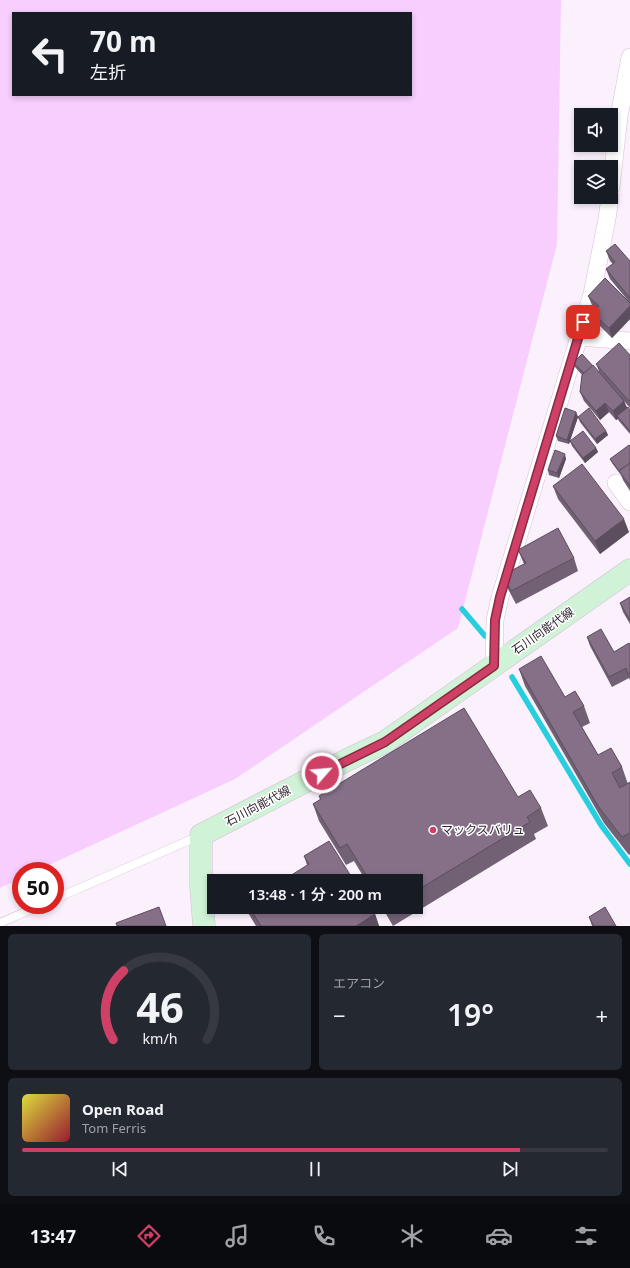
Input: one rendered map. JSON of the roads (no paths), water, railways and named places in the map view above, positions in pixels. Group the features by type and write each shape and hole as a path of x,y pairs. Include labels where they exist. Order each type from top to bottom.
{"main road":[{"name":"石川向能代線","path":"202,835 385,742 630,570"},
{"path":"202,835 201,887 204,926"}],"street":[{"path":"614,160 619,117 630,57"},
{"path":"494,666 495,620 500,597 592,294 609,204"},
{"path":"579,337 630,341"},
{"path":"616,483 630,502"}],"lane":[{"path":"64,895 202,835"},
{"path":"0,922 19,914"}],"waterway":[{"path":"462,609 485,636"},
{"path":"512,677 601,825 630,864"}],"place":[{"name":"マックスバリュ","path":"433,830"}]}
